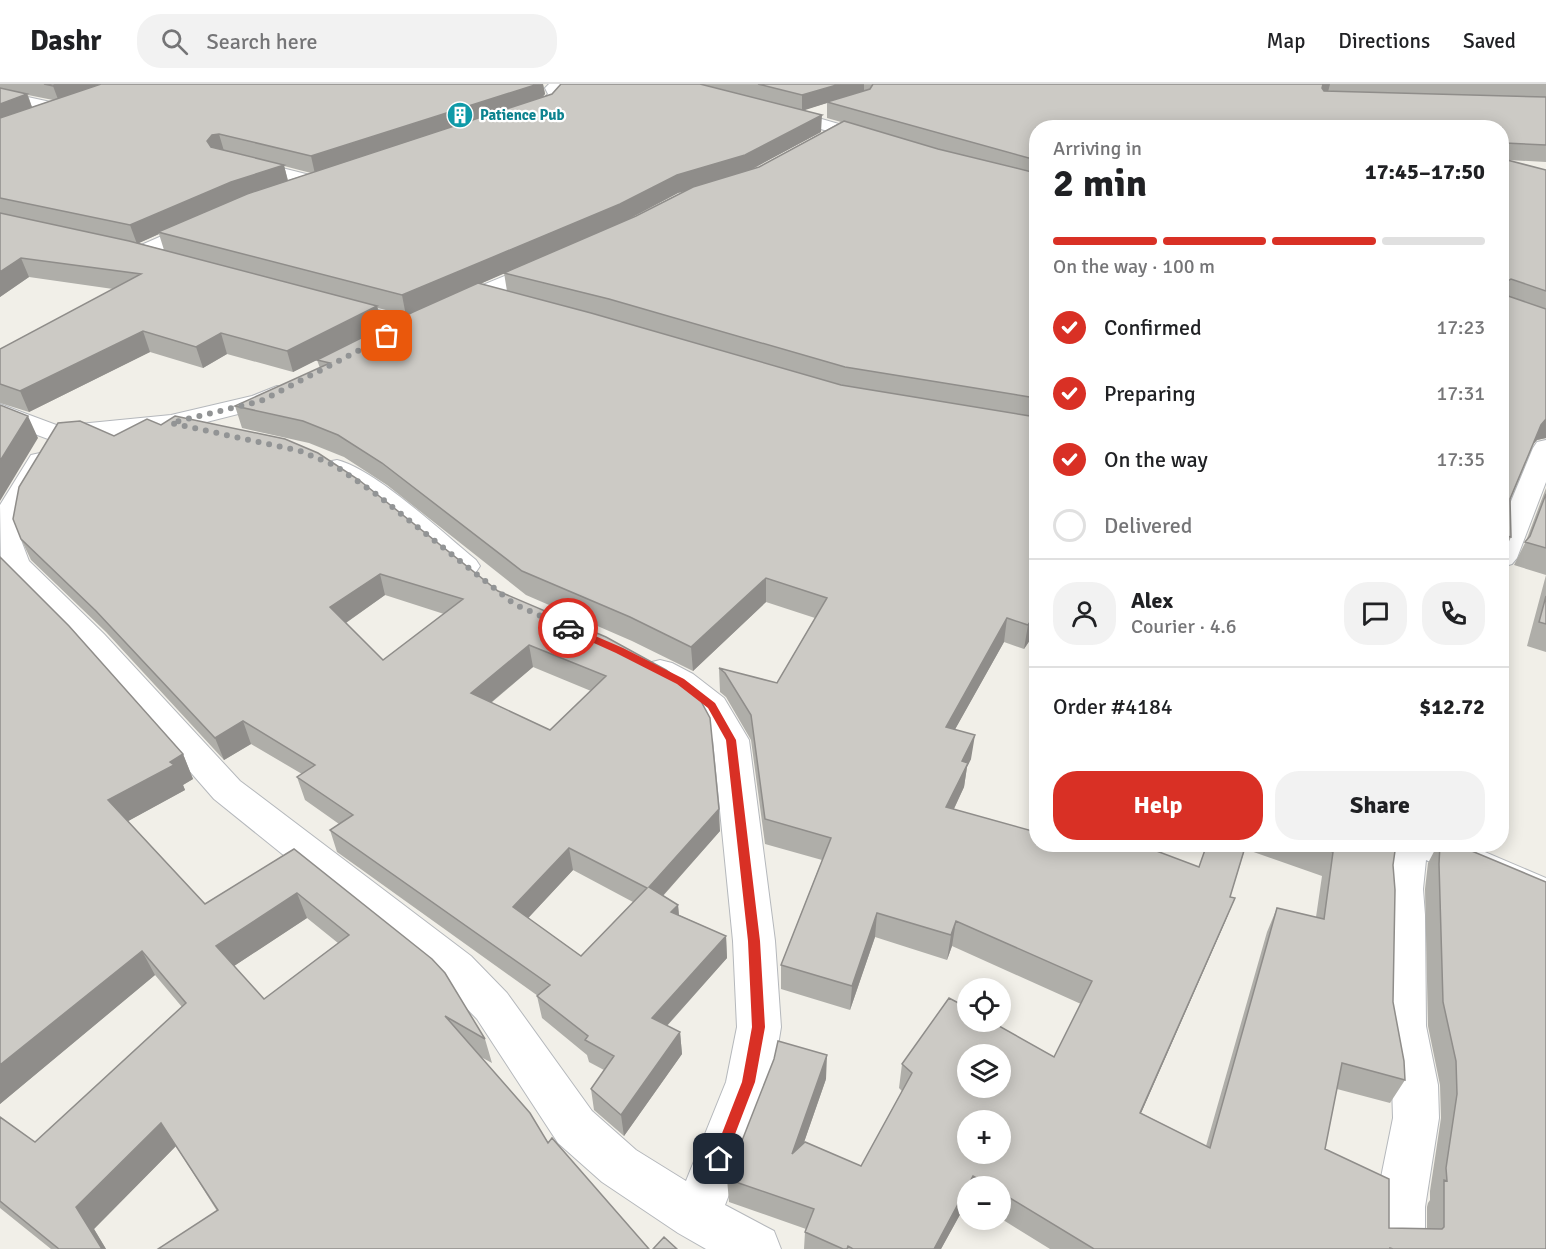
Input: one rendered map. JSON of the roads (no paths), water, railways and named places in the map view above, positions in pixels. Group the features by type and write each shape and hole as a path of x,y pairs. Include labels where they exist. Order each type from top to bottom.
{"street":[{"path":"503,120 547,105 556,95 557,86"},
{"path":"0,96 63,109"},
{"path":"35,118 83,102"},
{"path":"763,107 888,144"},
{"path":"802,118 825,112"},
{"path":"820,141 840,130"},
{"path":"223,158 316,182"},
{"path":"285,193 338,175"},
{"path":"139,253 220,217"},
{"path":"116,248 172,262"},
{"path":"376,342 570,254"},
{"path":"478,294 512,302"},
{"path":"318,302 425,318"},
{"path":"0,412 56,434 171,423 261,401 292,385"},
{"path":"171,423 236,437"},
{"path":"56,434 13,507 6,540 16,565 93,641 227,790 456,969 492,1006 575,1126 619,1166 696,1216 756,1249"},
{"path":"1509,540 1546,448"},
{"path":"308,454 334,465 376,494 486,583"},
{"path":"640,661 681,682 712,706 731,740 754,941 759,1027 749,1082 696,1216"},
{"path":"1400,1249 1400,1207 1416,1118 1415,1085 1404,1026 1405,915 1403,889 1407,852"},
{"path":"1445,852 1546,895"}],"place":[{"name":"Patience Pub","path":"460,115"}]}
